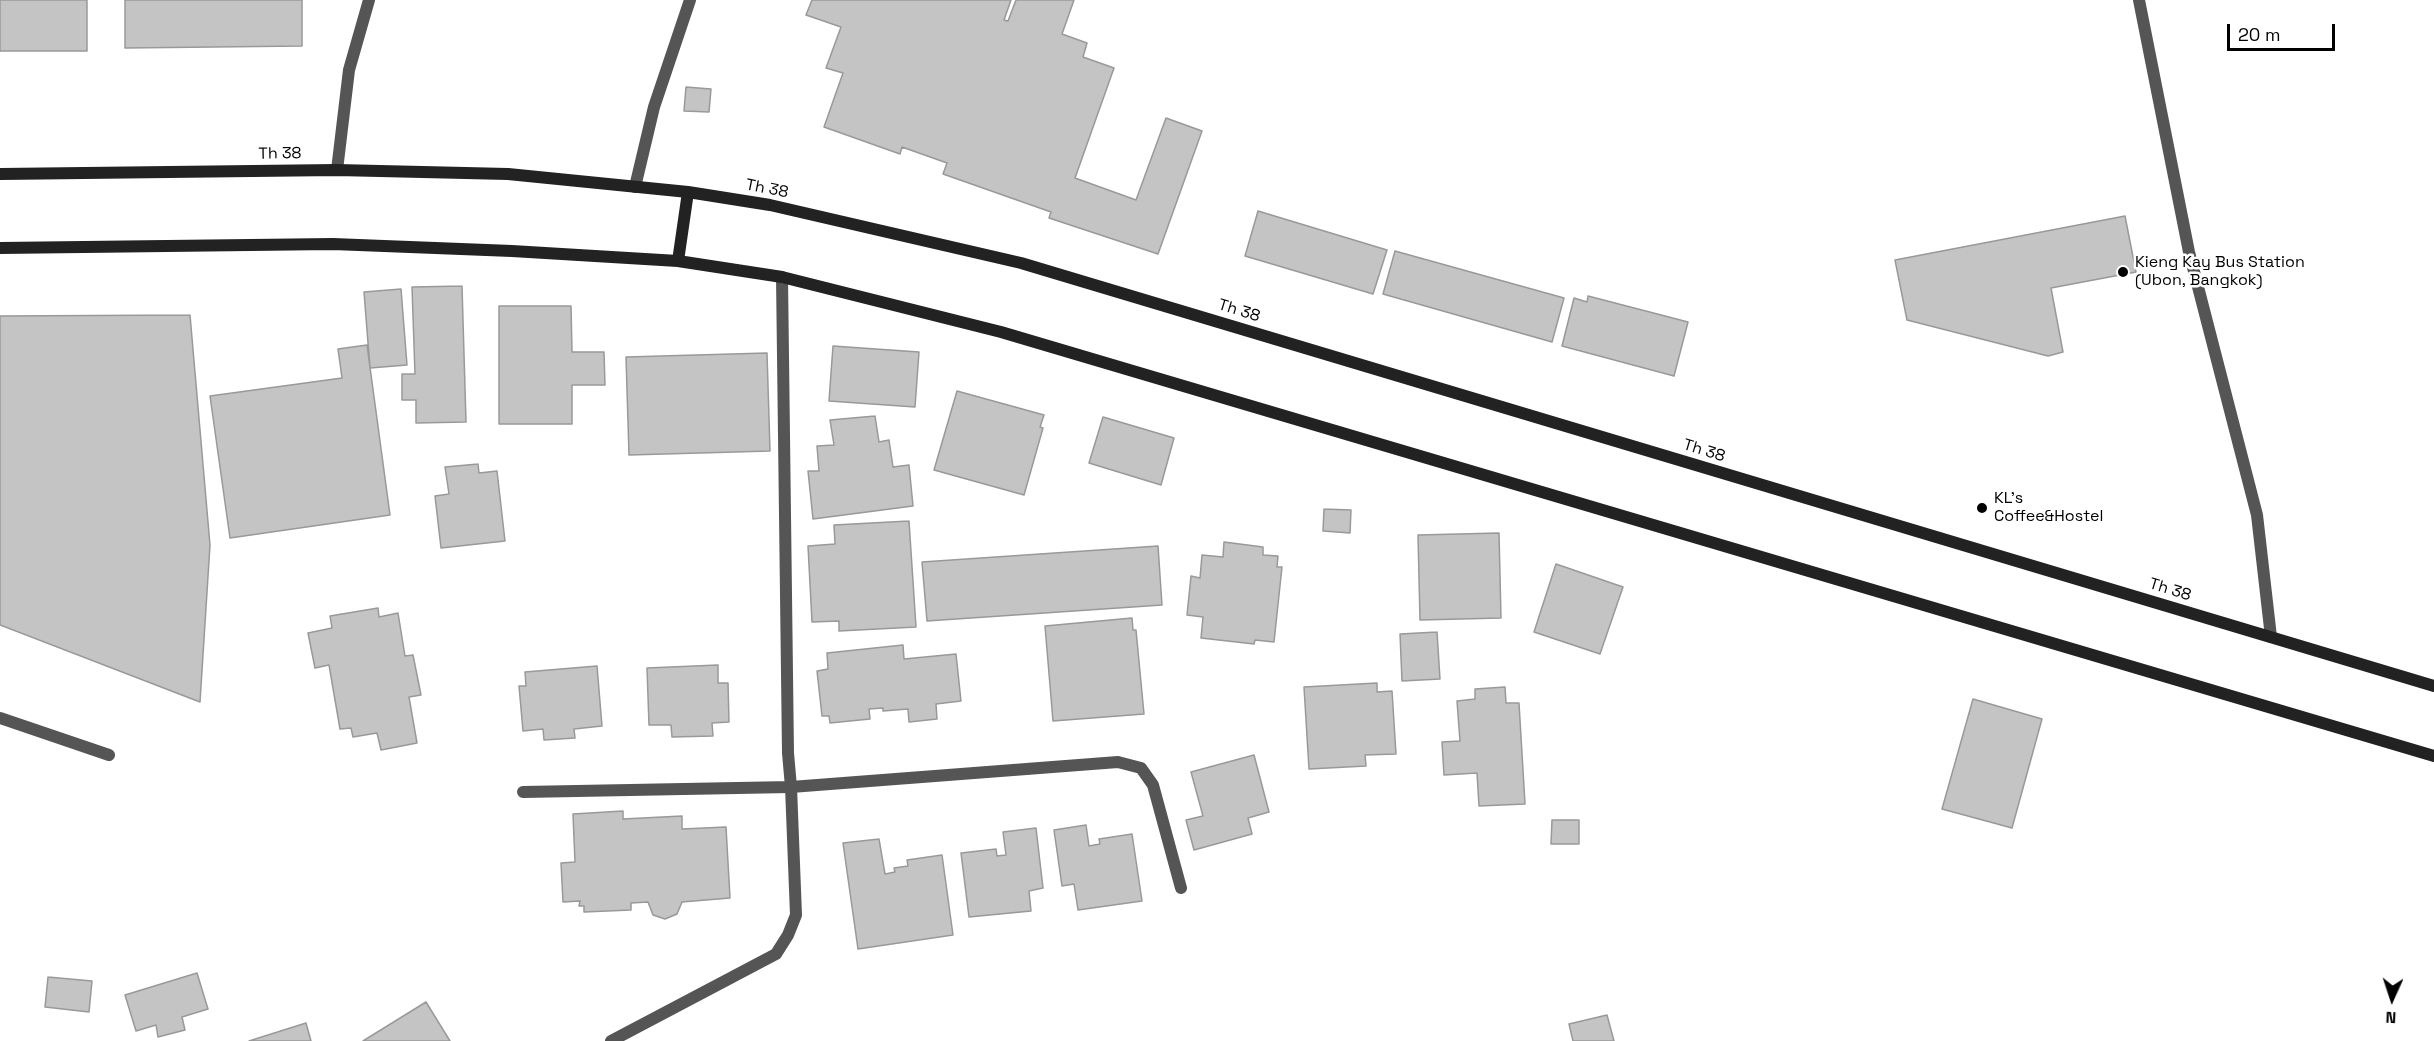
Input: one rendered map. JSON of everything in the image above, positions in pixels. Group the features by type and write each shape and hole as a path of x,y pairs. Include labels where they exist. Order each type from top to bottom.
{"street":[{"path":"337,170 349,70 369,0"},
{"path":"635,187 654,107 690,0"},
{"path":"2139,0 2189,252 2257,515 2271,637"},
{"name":"Th 38","path":"0,174 337,170 508,174 688,192 770,205 1021,263 2434,686"},
{"path":"678,261 688,192"},
{"path":"0,248 333,244 513,251 678,261 782,277 1013,335 2434,756"},
{"path":"611,1041 776,954 788,935 796,915 788,753 782,277"},
{"path":"0,718 109,755"},
{"path":"523,792 791,787 1118,762 1141,768 1153,785 1181,888"}],"building":[{"path":"0,0 87,0 87,51 0,51"},
{"path":"125,0 302,0 302,46 125,48"},
{"path":"812,0 1011,0 1004,20 1008,21 1016,0 1074,0 1062,34 1087,43 1083,57 1114,68 1075,178 1136,200 1166,118 1202,131 1158,254 1049,218 1051,212 943,174 947,163 902,147 900,154 824,127 843,73 826,68 841,27 806,15"},
{"path":"686,87 711,89 709,112 684,111"},
{"path":"1258,211 1387,250 1373,294 1245,256"},
{"path":"2125,216 2136,272 2051,288 2063,352 2048,356 1907,320 1895,260"},
{"path":"1395,251 1564,298 1552,342 1383,294"},
{"path":"462,286 466,422 416,423 416,400 402,400 402,374 415,374 412,287"},
{"path":"401,289 407,365 370,368 364,292"},
{"path":"1588,296 1688,322 1674,376 1562,346 1574,298 1587,302"},
{"path":"499,306 571,306 572,352 604,352 605,385 572,385 572,424 499,424"},
{"path":"190,315 210,545 200,702 0,625 0,316"},
{"path":"367,345 390,515 230,538 210,396 342,378 338,349"},
{"path":"833,346 919,352 915,407 829,401"},
{"path":"767,353 770,451 629,455 626,357"},
{"path":"957,391 1044,415 1040,427 1043,428 1024,495 934,470"},
{"path":"875,416 879,442 889,440 893,467 909,465 913,506 813,519 808,471 819,471 817,446 834,445 830,420"},
{"path":"1103,417 1174,438 1161,485 1089,463"},
{"path":"478,464 479,473 497,471 505,541 441,548 435,496 449,494 445,467"},
{"path":"1324,509 1351,510 1350,533 1323,531"},
{"path":"909,521 916,627 839,631 839,621 812,622 808,546 835,544 834,525"},
{"path":"1499,533 1501,618 1420,620 1418,535"},
{"path":"1224,542 1263,547 1263,555 1278,556 1277,567 1282,567 1274,642 1255,640 1254,644 1201,638 1203,617 1187,615 1191,576 1200,578 1202,555 1223,557"},
{"path":"1158,546 1162,605 927,621 922,562"},
{"path":"1556,564 1623,587 1600,654 1534,632"},
{"path":"378,608 379,617 398,613 405,656 413,655 421,695 409,697 417,743 381,750 377,733 353,737 351,728 340,729 329,665 315,668 308,633 332,628 330,616"},
{"path":"1132,618 1133,630 1136,630 1144,714 1053,721 1045,626"},
{"path":"1437,632 1440,679 1402,681 1400,634"},
{"path":"903,645 904,659 956,654 961,701 936,704 937,719 909,722 908,709 883,711 883,708 869,709 870,719 830,723 829,716 822,716 817,671 828,669 827,653"},
{"path":"718,665 718,683 728,683 729,722 712,723 713,736 672,737 671,725 649,725 647,668"},
{"path":"597,666 602,726 574,729 575,738 544,740 543,729 523,731 519,686 526,686 525,672"},
{"path":"1377,683 1377,692 1392,691 1396,754 1365,755 1366,766 1309,769 1304,687"},
{"path":"1505,687 1506,703 1519,703 1525,804 1479,806 1477,773 1444,775 1442,742 1460,741 1457,701 1475,699 1475,689"},
{"path":"1973,699 2042,719 2012,828 1942,809"},
{"path":"1254,755 1269,812 1248,818 1252,834 1194,850 1186,820 1203,816 1191,772"},
{"path":"623,811 623,819 682,816 682,829 726,827 730,898 682,902 677,914 665,919 653,915 648,902 631,903 631,910 584,912 584,906 579,906 580,901 563,902 561,863 575,862 573,814"},
{"path":"1552,820 1579,820 1579,844 1551,844"},
{"path":"1086,825 1089,846 1100,844 1099,839 1132,834 1142,901 1078,910 1074,884 1062,886 1054,830"},
{"path":"1036,828 1043,888 1029,891 1031,911 969,917 961,853 996,849 997,856 1006,855 1003,832"},
{"path":"879,839 885,874 895,872 894,868 908,866 907,860 942,855 953,935 858,949 843,843"},
{"path":"197,973 208,1009 182,1017 185,1030 158,1037 156,1025 136,1031 125,995"},
{"path":"48,977 92,981 89,1012 45,1007"},
{"path":"426,1002 450,1041 363,1041"},
{"path":"1607,1015 1614,1041 1573,1041 1569,1024"},
{"path":"306,1023 311,1041 249,1041"}],"place":[{"name":"Kieng Kay Bus Station (Ubon, Bangkok)","path":"2123,272"},
{"name":"KL's Coffee&Hostel","path":"1982,508"}]}
